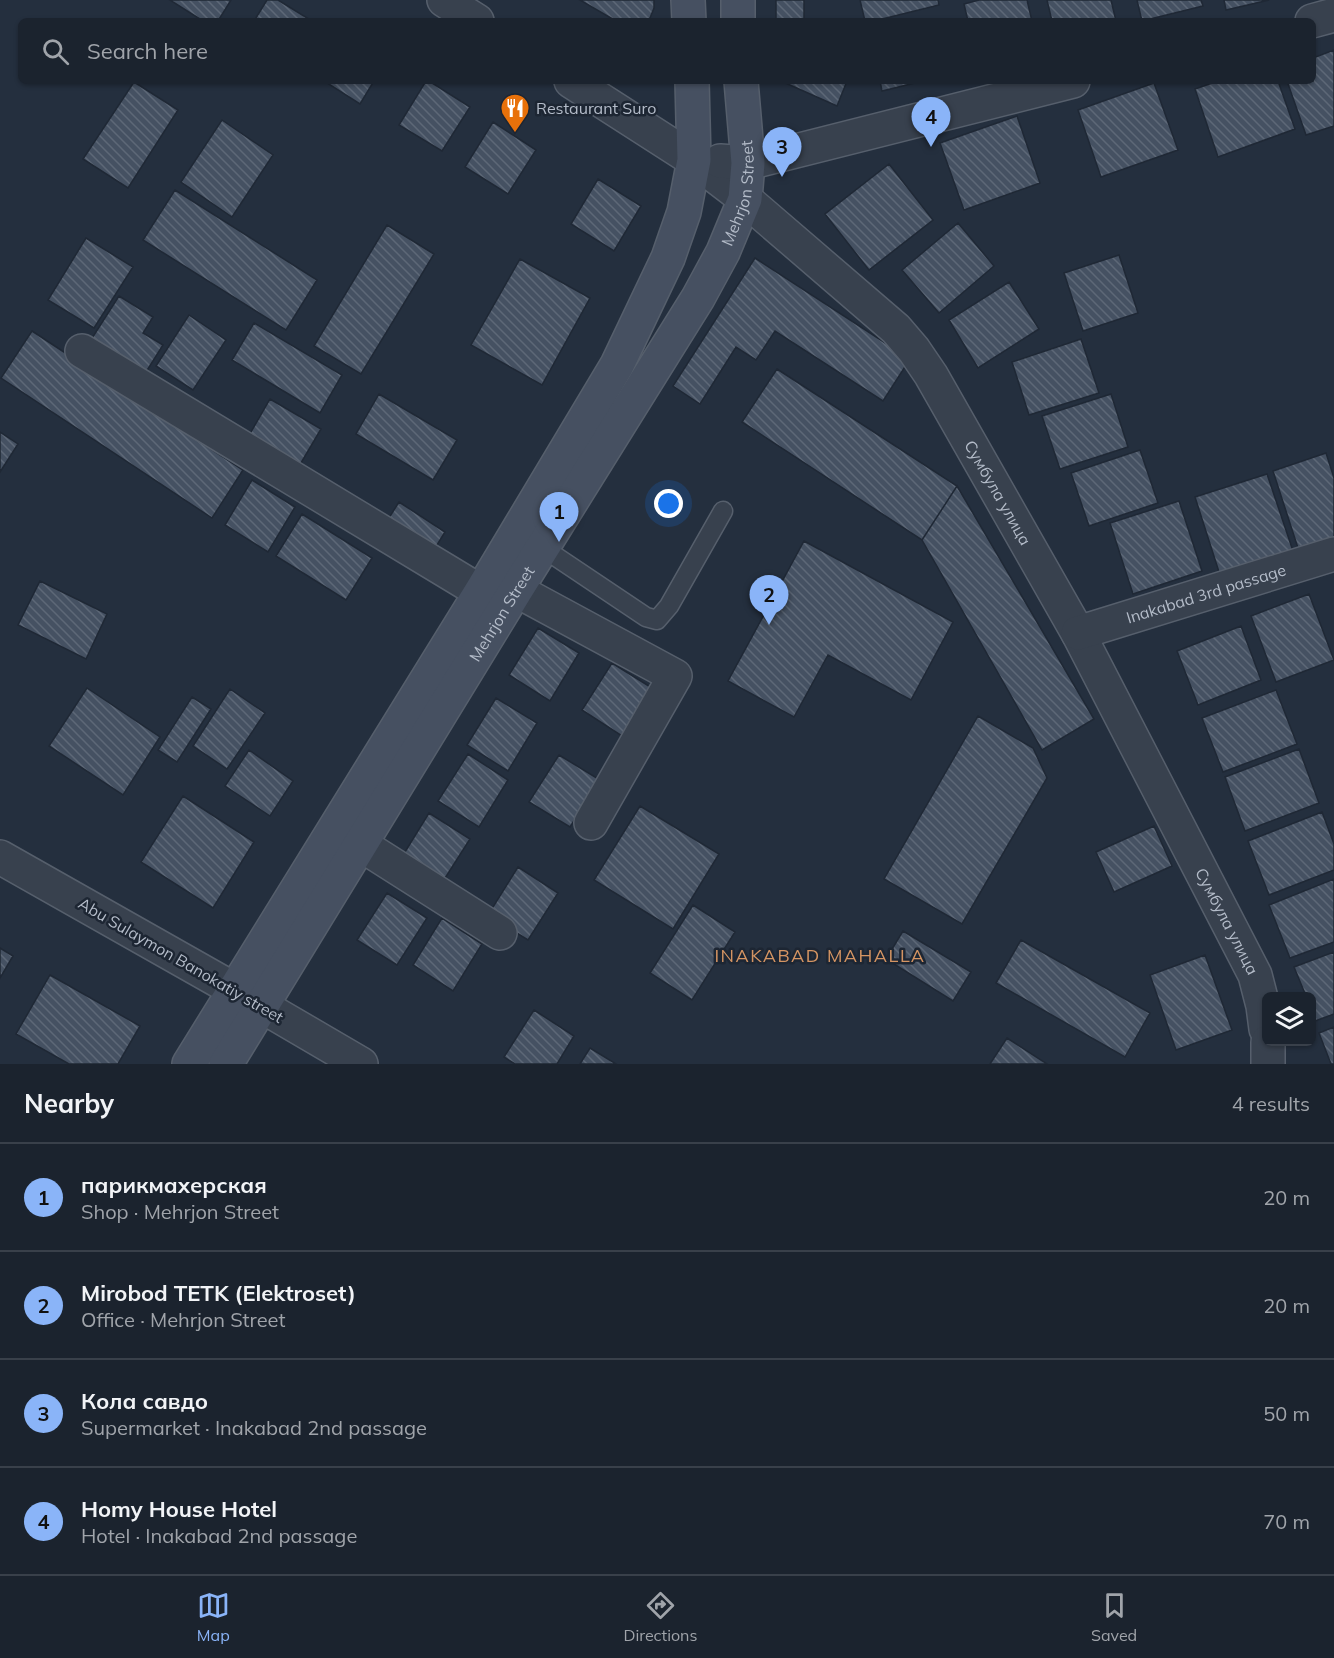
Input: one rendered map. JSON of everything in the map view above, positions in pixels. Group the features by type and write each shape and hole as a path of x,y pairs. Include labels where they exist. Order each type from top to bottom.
{"main road":[{"path":"688,0 689,18"},
{"path":"738,0 738,18"},
{"name":"Mehrjon Street","path":"226,1064 248,998 481,592 617,365 668,258 684,212 694,160 692,84"},
{"name":"Mehrjon Street","path":"189,1064 248,998 360,844 698,298 723,252 745,199 748,163 741,84"}],"street":[{"path":"444,0 472,18"},
{"path":"1316,20 1334,15"},
{"name":"Сумбула улица","path":"576,84 694,160 745,199 896,329 914,351 931,375 1078,633 1255,975 1262,1002"},
{"path":"694,160 748,163 1061,84"},
{"path":"82,351 481,592"},
{"name":"Inakabad 3rd passage","path":"1078,633 1334,554"},
{"path":"516,590 675,676 591,822"},
{"path":"360,844 500,933"},
{"name":"Abu Sulaymon Banokatiy street","path":"0,857 361,1064"},
{"path":"1268,1046 1268,1064"}],"lane":[{"path":"543,548 646,617 657,620 669,606 723,511"}],"building":[{"path":"170,0 231,0 220,18 198,18"},
{"path":"267,0 278,0 307,18 256,18"},
{"path":"580,0 654,0 650,18 611,18"},
{"path":"776,0 804,0 804,18 776,18"},
{"path":"860,0 938,0 939,5 886,18 864,18"},
{"path":"979,0 1027,0 1031,18 967,18 964,4"},
{"path":"1047,0 1111,0 1115,18 1051,18"},
{"path":"1137,0 1201,0 1203,6 1154,18 1141,18"},
{"path":"1224,0 1269,0 1226,10"},
{"path":"1334,50 1334,126 1306,135 1288,84 1316,84 1316,57"},
{"path":"133,84 137,84 178,110 128,188 83,159"},
{"path":"329,84 372,84 360,104"},
{"path":"424,84 434,84 470,107 442,151 399,125"},
{"path":"788,84 846,84 837,106"},
{"path":"881,84 911,84 882,91"},
{"path":"1154,84 1178,150 1101,177 1078,110"},
{"path":"1209,84 1279,84 1295,129 1218,157 1195,89"},
{"path":"1017,116 1040,183 964,210 940,143"},
{"path":"222,120 273,155 232,217 181,182"},
{"path":"493,122 536,150 508,194 465,167"},
{"path":"889,164 933,220 869,270 825,214"},
{"path":"598,179 641,206 614,251 571,224"},
{"path":"175,190 317,280 286,330 143,240"},
{"path":"958,223 994,266 939,313 902,270"},
{"path":"387,225 434,254 361,374 314,346"},
{"path":"86,238 133,267 94,328 48,300"},
{"path":"1119,255 1138,313 1083,331 1064,273"},
{"path":"755,258 910,359 883,401 775,331 756,360 736,347 700,404 673,386"},
{"path":"520,259 590,298 542,385 471,345"},
{"path":"1009,282 1039,329 978,368 949,320"},
{"path":"119,296 153,317 143,333 163,345 141,380 87,346"},
{"path":"189,315 226,340 193,390 156,366"},
{"path":"254,323 342,375 320,413 232,360"},
{"path":"32,331 243,470 212,518 1,378"},
{"path":"1081,339 1099,393 1029,415 1012,362"},
{"path":"777,369 957,486 922,540 742,422"},
{"path":"379,394 457,440 433,480 356,434"},
{"path":"1111,394 1128,447 1060,469 1042,416"},
{"path":"270,399 321,429 298,468 247,439"},
{"path":"0,432 18,444 0,472"},
{"path":"1140,450 1158,503 1089,526 1071,473"},
{"path":"1326,453 1334,478 1334,537 1298,548 1273,471"},
{"path":"1267,474 1293,551 1220,575 1195,497"},
{"path":"252,480 295,507 268,552 225,525"},
{"path":"957,486 1094,719 1042,750 922,540"},
{"path":"1179,501 1202,571 1133,594 1110,523"},
{"path":"399,502 445,532 429,558 382,529"},
{"path":"302,514 372,558 346,600 276,556"},
{"path":"804,541 953,622 911,700 828,655 794,717 728,681"},
{"path":"40,581 107,614 86,659 18,625"},
{"path":"1309,594 1334,660 1276,682 1251,616"},
{"path":"1241,626 1261,680 1198,705 1177,651"},
{"path":"538,628 579,653 550,701 509,675"},
{"path":"612,663 652,688 622,736 582,710"},
{"path":"87,688 160,737 123,795 49,746"},
{"path":"230,689 265,713 227,769 193,746"},
{"path":"1276,690 1297,744 1223,772 1202,718"},
{"path":"192,697 211,709 177,762 158,750"},
{"path":"496,698 537,723 508,771 467,745"},
{"path":"978,716 1033,748 1047,778 962,924 884,879"},
{"path":"1299,749 1319,803 1245,831 1225,777"},
{"path":"249,750 293,781 270,816 225,786"},
{"path":"468,754 508,780 479,827 438,801"},
{"path":"559,755 600,780 570,827 529,802"},
{"path":"183,796 254,842 213,908 141,862"},
{"path":"640,806 719,854 673,929 594,880"},
{"path":"1322,812 1334,844 1334,870 1269,895 1248,841"},
{"path":"429,813 470,839 440,886 400,860"},
{"path":"1154,826 1172,866 1114,892 1096,852"},
{"path":"518,867 558,893 528,940 488,915"},
{"path":"1334,879 1334,942 1290,958 1269,905"},
{"path":"387,893 427,918 397,965 357,940"},
{"path":"693,905 735,932 692,1000 650,973"},
{"path":"442,918 482,944 453,991 413,965"},
{"path":"903,931 971,972 953,1001 886,959"},
{"path":"1021,940 1150,1013 1125,1057 996,983"},
{"path":"0,948 13,956 0,978"},
{"path":"1334,952 1334,1014 1316,1021 1316,992 1304,992 1294,967"},
{"path":"1205,955 1232,1030 1176,1050 1150,975"},
{"path":"50,975 140,1026 118,1064 69,1064 16,1034"},
{"path":"534,1010 574,1036 557,1064 515,1064 504,1057"},
{"path":"1334,1027 1334,1064 1331,1064 1319,1033"},
{"path":"1007,1038 1047,1064 990,1064"},
{"path":"590,1048 616,1064 580,1064"}],"place":[{"name":"Restaurant Suro","path":"515,134"},
{"name":"Homy House Hotel","path":"931,147"},
{"name":"Кола савдо","path":"782,177"},
{"name":"парикмахерская","path":"559,542"},
{"name":"Mirobod TETK (Elektroset)","path":"769,625"}],"district":[{"name":"INAKABAD MAHALLA","path":"820,956"}]}
